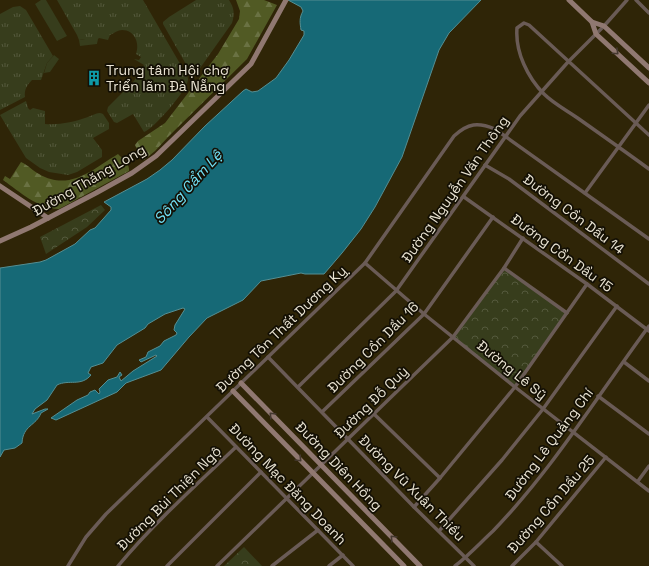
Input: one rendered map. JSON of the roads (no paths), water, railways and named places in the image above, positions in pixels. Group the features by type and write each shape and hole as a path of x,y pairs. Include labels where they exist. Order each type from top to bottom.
{"street":[{"name":"Đường Thăng Long","path":"0,241 48,218 132,173 156,156 250,64 286,0"},
{"path":"569,0 592,22 604,26 649,68"},
{"name":"Đường Nguyễn Văn Thông","path":"298,387 396,291 520,116 541,91 627,0"},
{"path":"636,0 649,13"},
{"path":"592,22 596,34 649,83"},
{"path":"649,136 529,25 524,24 518,28 518,48 522,60 541,91 649,169"},
{"path":"585,193 649,105"},
{"name":"Đường Tôn Thất Dương Kỵ","path":"68,566 86,537 106,514 365,263 454,136 462,129 473,124 486,125 496,129 649,239"},
{"name":"Đường Cồn Dầu 14","path":"485,165 509,179 649,284"},
{"path":"0,186 48,218"},
{"name":"Đường Cồn Dầu 15","path":"464,197 648,329"},
{"name":"Đường Cồn Dầu 16","path":"322,412 424,314 493,217"},
{"name":"Đường Đỗ Quỳ","path":"217,566 453,337 504,268 523,238"},
{"name":"Đường Lê Sỹ","path":"365,263 396,291 515,387 649,490"},
{"path":"504,268 567,313"},
{"path":"414,507 440,478 515,387 587,284"},
{"path":"439,531 502,460 543,409 617,306"},
{"name":"Đường Lê Quảng Chí","path":"455,566 466,558 529,491 648,329"},
{"name":"Đường Vũ Xuân Thiều","path":"268,356 414,507 474,566"},
{"path":"624,362 649,381"},
{"name":"Đường Diên Hồng","path":"241,383 420,566"},
{"name":"Đường Diên Hồng","path":"233,391 404,566"},
{"path":"598,396 649,434"},
{"path":"374,414 440,478"},
{"name":"Đường Mạc Đăng Doanh","path":"207,417 353,566"},
{"name":"Đường Bùi Thiện Ngộ","path":"119,566 146,534 236,447"},
{"name":"Đường Cồn Dầu 25","path":"512,566 536,542 606,457"},
{"path":"638,481 649,466"},
{"path":"167,566 261,472"},
{"path":"272,566 318,530"},
{"path":"536,542 562,566"},
{"path":"329,566 343,555"},
{"path":"516,562 520,566"}],"water":[{"name":"Sông Cẩm Lệ","path":"288,0 481,0 449,33 439,50 402,157 375,207 361,229 324,274 301,273 261,281 243,300 207,318 161,370 126,383 117,392 56,420 51,418 77,400 88,395 90,392 95,390 99,394 99,389 108,380 117,377 120,372 122,375 119,377 121,381 133,371 157,356 156,355 141,362 139,360 146,357 148,352 160,346 164,341 176,335 177,333 174,330 175,325 185,309 183,308 165,314 117,345 103,363 91,367 88,373 91,375 87,379 79,382 61,383 57,385 47,400 35,409 32,414 48,409 41,413 36,421 27,429 22,443 15,448 4,450 0,457 0,268 40,262 75,244 90,230 95,228 111,210 111,207 104,202 147,179 160,170 243,91 246,89 252,92 258,91 276,78 304,35 304,31 301,30 300,23 303,11 301,7"}],"place":[{"name":"Trung tâm Hội chợ Triển lãm Đà Nẵng","path":"94,78"}]}
